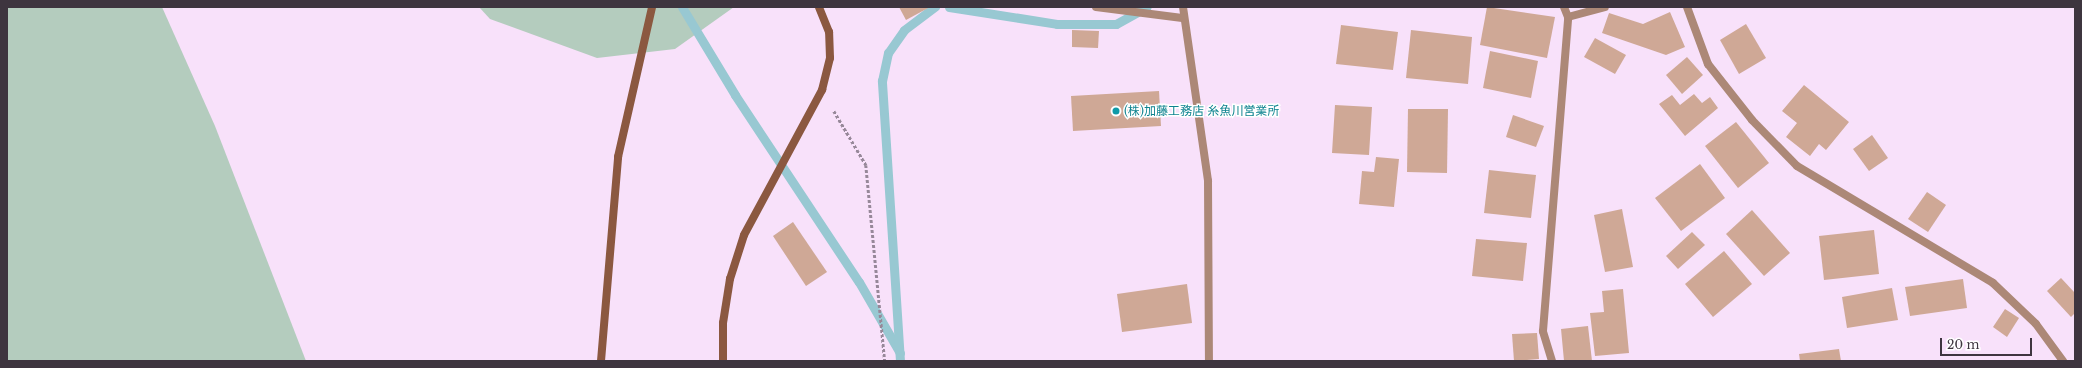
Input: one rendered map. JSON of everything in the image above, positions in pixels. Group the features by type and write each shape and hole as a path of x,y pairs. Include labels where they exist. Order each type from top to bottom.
{"street":[{"path":"601,361 618,157 652,7"},
{"path":"723,361 723,323 730,279 744,235 822,90 830,58 828,32 819,7"},
{"path":"1096,7 1182,18"},
{"path":"1183,7 1182,18 1208,181 1209,361"},
{"path":"1552,361 1543,331 1568,17 1564,7"},
{"path":"1568,17 1605,7"},
{"path":"1687,7 1708,64 1752,120 1797,166 1993,283 2036,324 2063,361"}],"path":[{"path":"822,90 866,164 885,361"}],"green space":[{"path":"7,7 162,7 215,126 306,361 7,361"},
{"path":"479,7 734,7 675,49 597,58 490,19"}],"building":[{"path":"899,7 930,7 906,20"},
{"path":"1487,7 1555,17 1547,58 1480,45"},
{"path":"1670,12 1685,47 1666,55 1602,33 1609,13 1643,24"},
{"path":"1746,24 1766,58 1739,74 1720,40"},
{"path":"1341,25 1398,32 1393,70 1336,64"},
{"path":"1072,30 1099,31 1098,48 1072,47"},
{"path":"1411,30 1472,37 1468,84 1406,78"},
{"path":"1595,38 1626,55 1615,74 1584,57"},
{"path":"1490,51 1538,61 1531,98 1483,88"},
{"path":"1687,57 1703,75 1682,94 1666,75"},
{"path":"1804,85 1849,122 1826,150 1819,144 1810,156 1786,137 1797,123 1782,111"},
{"name":"(株)加藤工務店 糸魚川営業所","path":"1159,91 1161,126 1073,131 1071,96"},
{"path":"1694,94 1702,103 1710,97 1718,108 1685,136 1659,104 1672,95 1680,105"},
{"path":"1335,105 1372,107 1369,155 1332,153"},
{"path":"1408,109 1448,109 1447,173 1407,172"},
{"path":"1513,115 1544,126 1536,147 1506,137"},
{"path":"1736,122 1769,163 1738,188 1705,146"},
{"path":"1872,135 1888,158 1869,171 1853,149"},
{"path":"1376,157 1399,159 1394,207 1359,204 1362,171 1374,172"},
{"path":"1700,164 1725,198 1681,231 1655,198"},
{"path":"1489,170 1536,175 1531,218 1484,213"},
{"path":"1927,192 1946,205 1928,232 1908,219"},
{"path":"1622,209 1633,267 1605,272 1594,215"},
{"path":"1752,210 1790,253 1764,276 1726,234"},
{"path":"793,222 827,272 806,286 773,236"},
{"path":"1874,230 1879,274 1824,280 1819,236"},
{"path":"1692,232 1705,245 1678,269 1666,256"},
{"path":"1476,239 1527,243 1523,281 1472,276"},
{"path":"1724,251 1752,284 1713,317 1685,284"},
{"path":"2061,278 2075,293 2075,313 2071,317 2047,291"},
{"path":"1963,279 1967,308 1910,316 1905,287"},
{"path":"1187,284 1192,323 1122,332 1117,294"},
{"path":"1892,288 1898,320 1847,328 1842,297"},
{"path":"1623,289 1629,353 1595,356 1590,313 1604,312 1602,291"},
{"path":"2005,309 2019,318 2007,337 1993,327"},
{"path":"1588,326 1592,361 1564,361 1561,329"},
{"path":"1537,333 1539,359 1514,361 1512,334"},
{"path":"1839,349 1841,361 1800,361 1799,354"}],"waterway":[{"path":"682,7 735,95 859,282 900,353"},
{"path":"900,361 882,81 888,53 904,30 935,7"},
{"path":"949,7 1057,24 1116,24 1147,7"}],"place":[{"name":"(株)加藤工務店 糸魚川営業所","path":"1116,111"}]}
